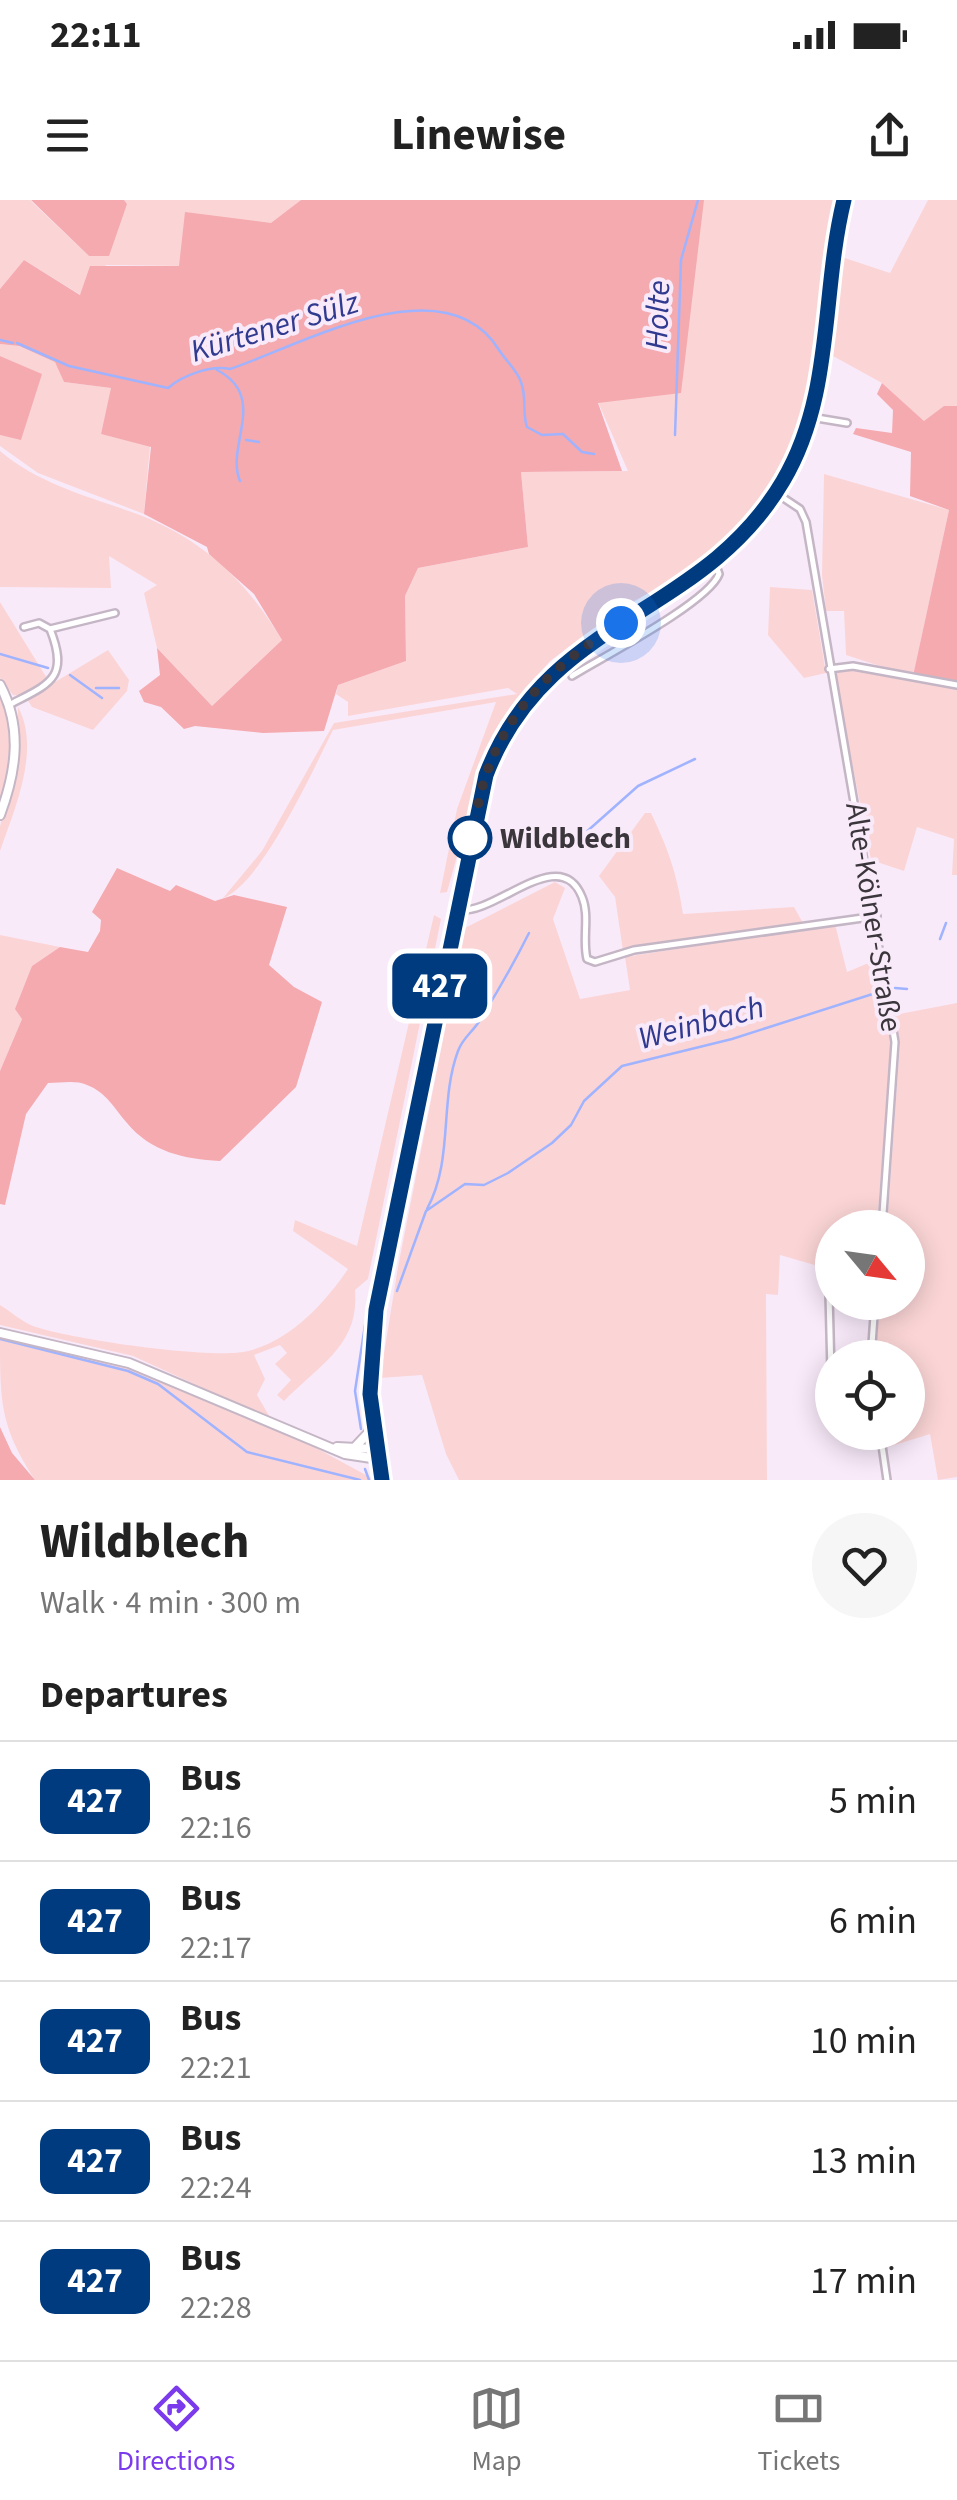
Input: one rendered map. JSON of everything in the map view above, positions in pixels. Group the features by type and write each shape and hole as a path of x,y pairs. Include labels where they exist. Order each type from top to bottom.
{"main road":[{"path":"382,1480 372,1429 370,1370 377,1300 486,775 520,709 569,658 715,563 744,535 776,493 811,417 844,200"},
{"path":"0,685 9,705 15,766 0,816"},
{"path":"0,1333 129,1363 332,1447 376,1454"},
{"path":"352,1448 372,1429"},
{"path":"332,1447 376,1454"}],"street":[{"path":"811,417 847,423"},
{"name":"Alte-Kölner-Straße","path":"776,493 803,513 877,916 895,1042 883,1210"},
{"path":"572,676 671,617 713,584 719,574 715,563"},
{"path":"24,627 39,623 50,629 115,613"},
{"path":"9,705 49,684 56,676 59,660 50,629"},
{"path":"829,668 854,666 914,681 957,685"},
{"path":"456,910 488,907 534,880 553,875 563,878 584,902 585,950 587,959 595,962 634,950 877,916"},
{"path":"883,1450 886,1480"}],"shaded area":[{"path":"0,200 30,200 89,256 127,204 124,200 301,200 272,223 179,266 106,265 81,295 24,260 0,289"},
{"path":"31,200 124,200 127,204 109,256 89,256"},
{"path":"301,200 704,200 681,393 598,403 622,471 521,472 528,547 418,568 405,596 406,661 338,685 324,731 263,733 195,726 184,729 161,707 144,702 139,691 160,675 157,648 212,706 282,640 254,594 209,554 207,547 144,514 151,447 101,434 111,388 64,382 55,362 19,346 0,344 0,289 24,260 80,295 90,266 179,266 185,212 271,223"},
{"path":"703,200 838,200 803,414 770,488 736,532 682,576 626,605 550,661 512,705 485,756 447,892 440,893 457,809 496,702 333,730 300,796 254,872 223,898 262,851 334,723 517,694 508,688 348,716 348,702 336,694 338,685 406,661 405,596 418,568 528,547 521,472 628,471 598,402"},
{"path":"928,200 957,200 957,406 944,407 925,422 882,383 833,356 842,257 890,273"},
{"path":"0,344 18,346 56,362 64,382 112,388 101,434 150,446 144,514 38,473 0,446 0,435 21,439 41,374 0,356"},
{"path":"0,356 42,374 21,440 0,435"},
{"path":"882,383 924,421 944,406 957,406 957,682 913,676 949,510 910,496 911,452 853,434 856,428 892,433 893,410 877,394"},
{"path":"0,451 49,481 140,515 185,537 238,581 282,640 212,706 157,648 144,593 157,585 109,556 111,588 0,587"},
{"path":"824,474 949,510 913,677 846,655 844,611 826,611 822,575"},
{"path":"770,587 812,590 826,673 804,678 768,635"},
{"path":"0,602 48,680 22,696 13,695 0,678"},
{"path":"108,650 129,680 127,691 93,730 32,707 27,699"},
{"path":"854,669 957,688 957,875 952,875 954,839 917,827 904,871 871,860 835,675 837,670"},
{"path":"0,689 10,746 0,802"},
{"path":"18,707 27,741 26,760 0,851 0,826 18,766"},
{"path":"645,813 651,813 667,850 683,914 794,907 803,923 623,951 615,897 599,876"},
{"path":"117,868 170,891 176,885 215,901 234,895 287,907 269,965 294,987 322,1002 296,1087 220,1161 181,1156 157,1147 136,1133 94,1088 73,1082 48,1083 26,1114 5,1205 0,1204 0,1071 22,1019 15,1009 32,966 60,947 88,952 100,931 101,920 92,912"},
{"path":"555,882 565,888 553,919 580,999 630,990 625,957 835,924 847,972 878,959 891,1040 878,1210 815,1210 815,1265 780,1255 778,1295 766,1294 767,1480 459,1480 446,1454 422,1375 380,1378 465,928"},
{"path":"434,915 441,919 368,1279 355,1290 355,1309 344,1340 284,1401 277,1395 291,1380 275,1364 287,1353 280,1345 254,1355 265,1379 257,1395 271,1419 133,1356 0,1325 0,1305 33,1326 77,1337 141,1347 230,1353 264,1346 305,1319 348,1269 293,1231 295,1220 357,1246"},
{"path":"0,935 60,947 32,966 22,1019 0,1071"},
{"path":"957,1003 957,1477 938,1480 930,1434 925,1436 925,1340 877,1340 878,1320 925,1320 925,1210 888,1210 900,1043 894,1015"},
{"path":"0,1336 128,1365 307,1443 375,1480 35,1480 15,1444 4,1412"},
{"path":"0,1427 12,1453 35,1480 0,1480"}],"waterway":[{"name":"Holte","path":"675,435 681,260 698,200"},
{"name":"Kürtener Sülz","path":"17,343 69,366 168,388 198,372 230,369 371,318 409,311 444,312 475,325 514,370 523,388 527,427 542,435 563,434 582,452 594,454"},
{"name":"Kürtener Sülz","path":"0,340 13,343"},
{"path":"217,370 232,381 243,408 237,453 240,481"},
{"path":"246,440 259,442"},
{"path":"0,654 48,668"},
{"path":"70,675 102,698"},
{"path":"96,688 119,688"},
{"path":"584,834 638,786 695,759"},
{"name":"Weinbach","path":"940,939 946,923"},
{"path":"427,1209 441,1170 449,1090 458,1051 487,1009 529,933"},
{"name":"Weinbach","path":"895,988 907,989"},
{"name":"Weinbach","path":"397,1291 426,1211 465,1184 484,1185 508,1173 552,1143 571,1125 584,1101 622,1066 732,1039 882,991"},
{"name":"Weinbach","path":"361,1429 355,1391 365,1325"},
{"path":"0,1339 128,1371 158,1384 247,1452 360,1480"},
{"name":"Weinbach","path":"365,1469 369,1480"}],"bus line":[{"name":"427","path":"382,1480 370,1394 376,1310 462,876 486,775 512,721 548,675 584,646 715,563 755,522 784,480 802,444 816,399 844,200"}],"place":[{"name":"Wildblech","path":"470,838"}],"route":[{"path":"470,838 493,757 520,709 548,675 621,623"}]}
